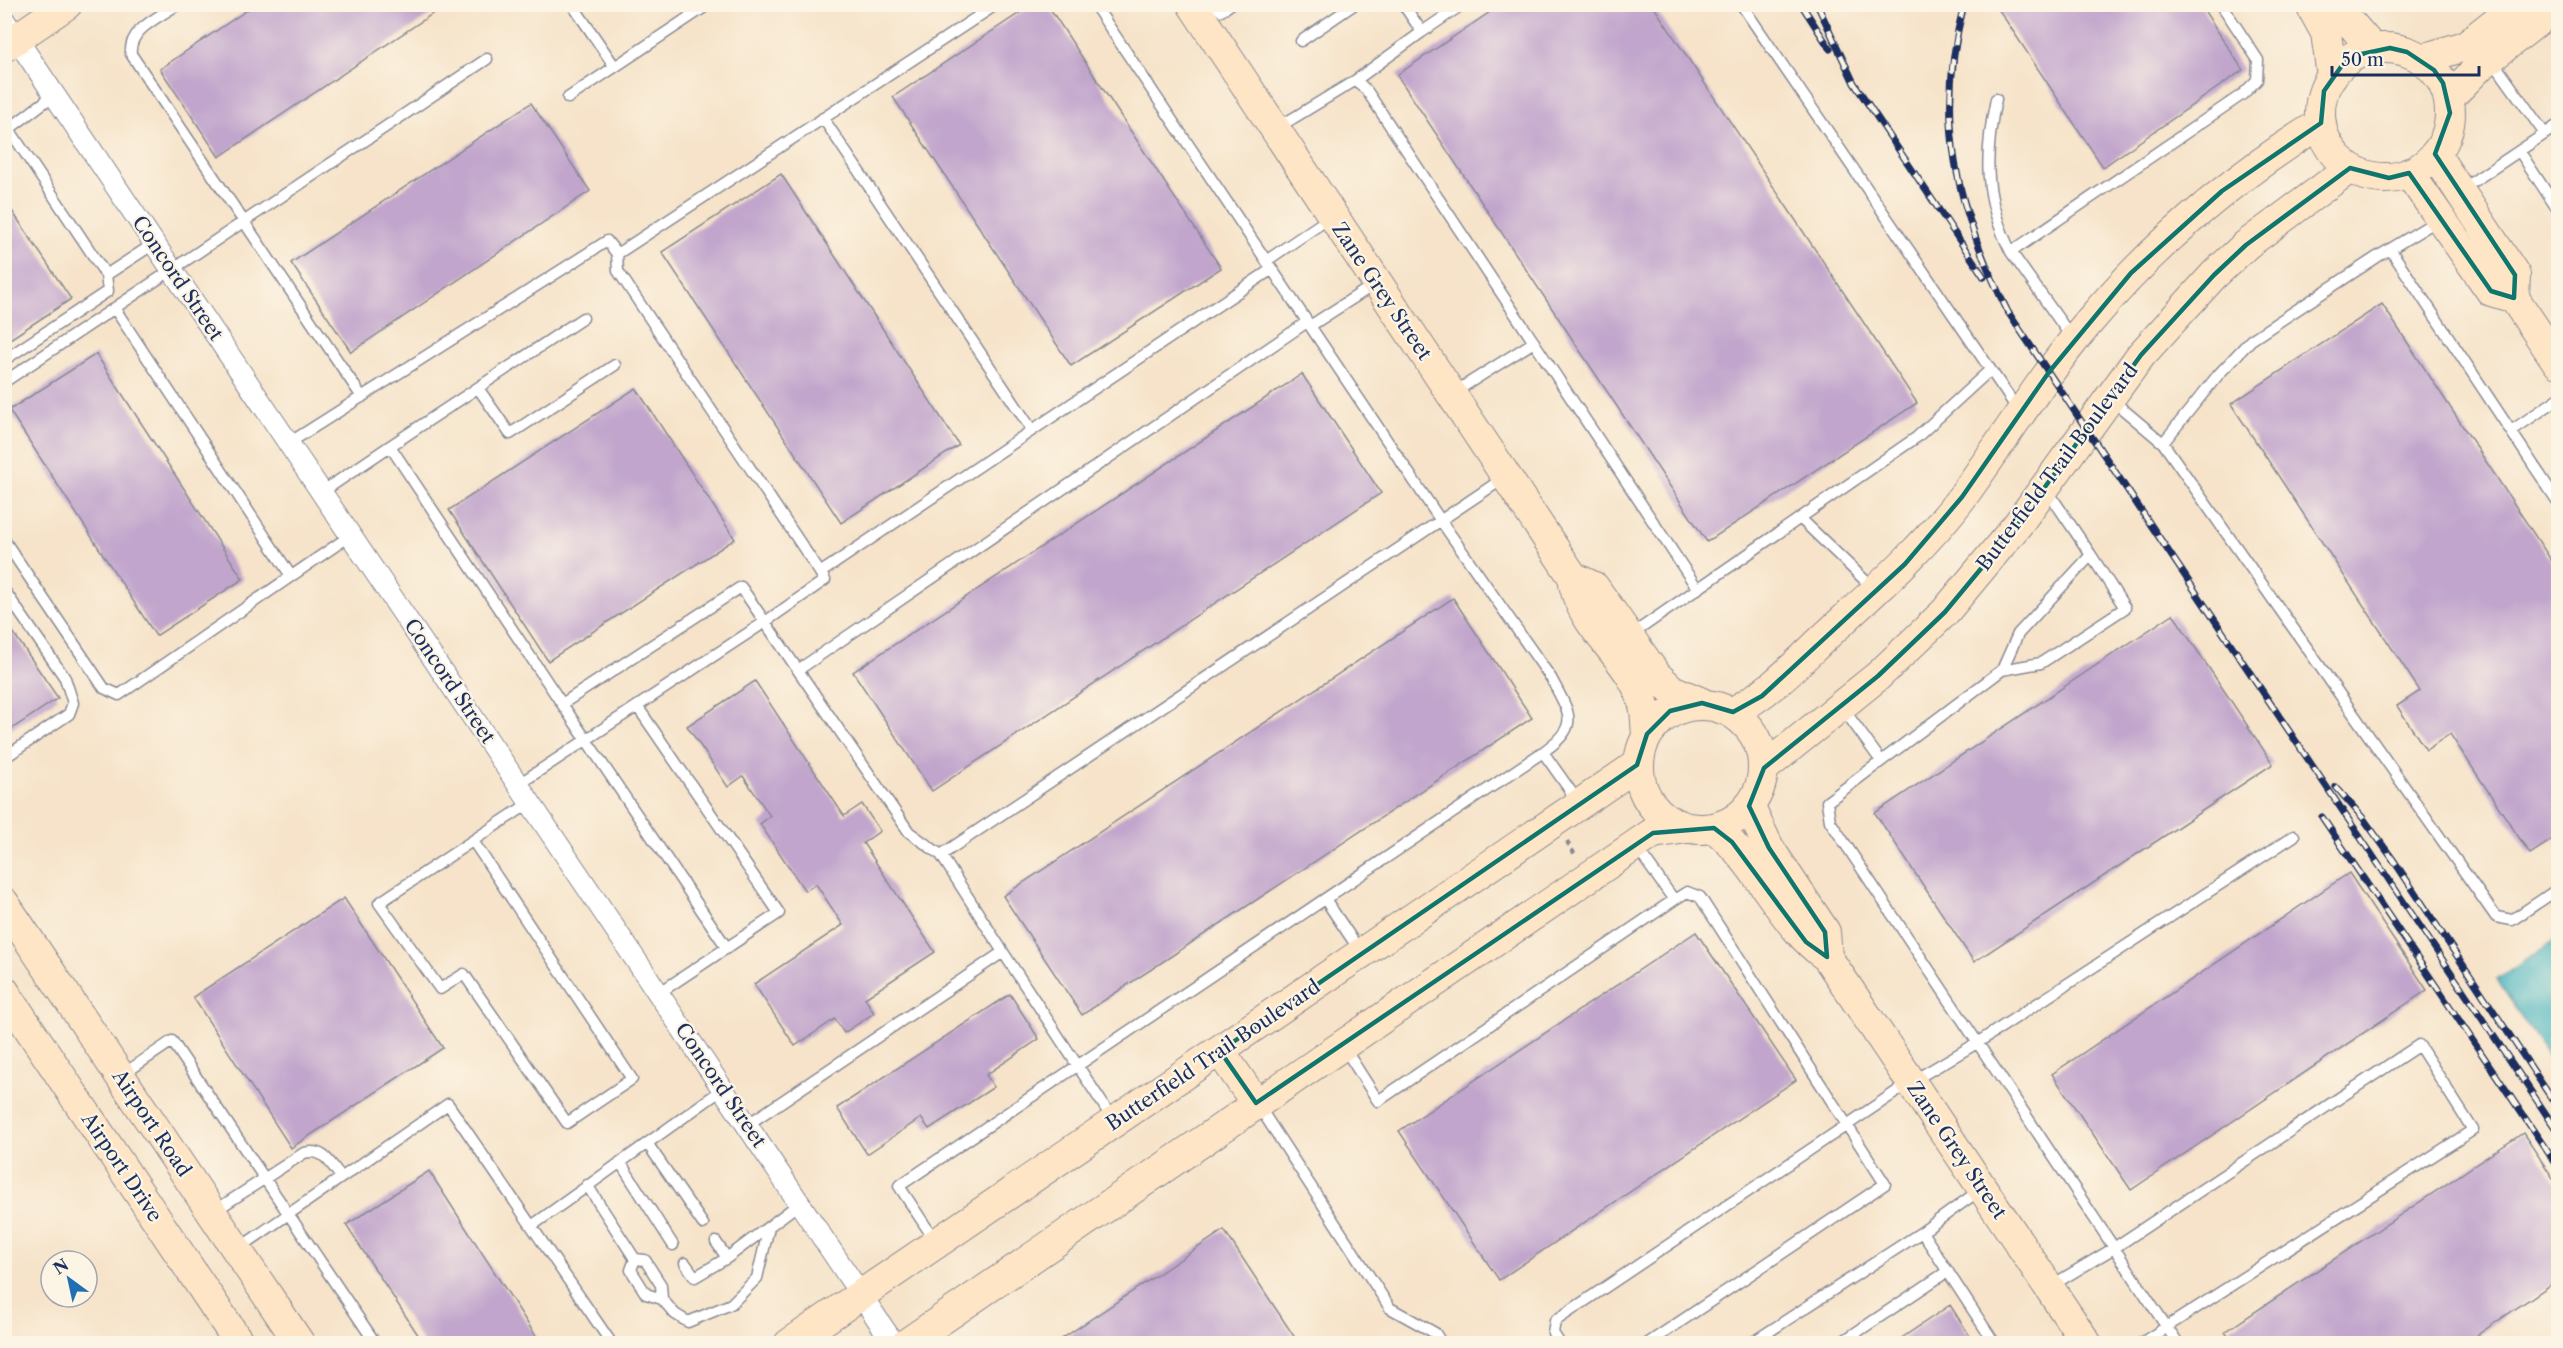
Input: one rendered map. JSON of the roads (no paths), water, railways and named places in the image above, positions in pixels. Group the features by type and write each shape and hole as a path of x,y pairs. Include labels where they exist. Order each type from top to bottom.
{"street":[{"path":"9,35 67,4"},
{"name":"Zane Grey Street","path":"1192,4 1573,577 1575,597 1592,626 1617,657 1636,687 1645,708 1647,734"},
{"path":"2310,4 2326,33 2332,76"},
{"path":"2334,4 2373,50"},
{"path":"2422,60 2465,46 2518,4"},
{"path":"2448,98 2490,57 2559,5"},
{"name":"Concord Street","path":"9,35 55,94 894,1344"},
{"path":"2373,50 2398,50 2422,60 2443,83 2448,98 2448,128 2435,154 2409,173 2389,178 2369,176 2350,168 2331,148 2321,123 2320,107 2332,76 2357,55 2373,50"},
{"path":"1733,712 1762,696 1789,674 1905,564 1962,497 2073,341 2131,273 2222,191 2280,148 2321,123"},
{"path":"2435,154 2515,275 2514,298 2559,363"},
{"name":"Butterfield Trail Boulevard","path":"1764,768 1842,707 1912,646 1945,612 2018,524 2141,355 2214,275 2246,245 2350,168"},
{"path":"2409,173 2491,291 2514,298"},
{"name":"Zane Grey Street","path":"1573,577 1594,587 1652,670 1672,690 1702,703"},
{"path":"906,1344 1653,833 1700,828 1734,820 1749,806 1760,788 1764,768 1756,736 1733,712 1702,703 1670,711 1647,734 1637,765 1643,793 1661,816 1700,828"},
{"name":"Butterfield Trail Boulevard","path":"789,1344 1637,765"},
{"name":"Zane Grey Street","path":"1749,806 1769,848 1825,932 1827,957"},
{"name":"Zane Grey Street","path":"1700,828 1732,842 1806,942 1827,957 2087,1344"},
{"name":"Airport Road","path":"4,903 300,1344"},
{"name":"Airport Drive","path":"4,991 240,1344"},
{"path":"1220,1051 1256,1103"}],"lane":[{"path":"178,4 136,34 130,44 131,54 362,397"},
{"path":"572,4 615,67"},
{"path":"568,98 709,4"},
{"path":"617,254 997,4"},
{"path":"936,1242 899,1186 1543,752 1563,738 1569,723 1565,705 1551,678 1441,521 1094,4"},
{"path":"1212,4 1221,12 1231,4"},
{"path":"1301,41 1355,4"},
{"path":"1404,4 1422,32"},
{"path":"1275,129 1356,80 1464,4"},
{"path":"1741,4 2020,413"},
{"path":"2011,252 2242,94 2257,80 2258,60 2221,4"},
{"path":"2490,57 2545,134"},
{"path":"4,382 487,59"},
{"path":"1356,80 1367,91 1697,588"},
{"path":"4,360 108,291 106,275 9,129 55,94"},
{"path":"1996,99 1988,141 1990,194 2000,230 2011,252 2073,341"},
{"path":"823,118 1032,430"},
{"path":"2459,191 2559,125"},
{"path":"2520,152 2559,210"},
{"path":"820,573 1032,430 1269,265 1332,216"},
{"path":"2163,443 2218,375 2251,340 2390,249 2441,219"},
{"path":"290,443 607,241 617,254 618,271 825,580 519,784"},
{"path":"106,275 155,243"},
{"path":"2390,249 2559,502"},
{"path":"798,670 1309,324 1377,283"},
{"path":"115,309 291,576"},
{"path":"322,492 583,318"},
{"path":"1452,394 1534,342"},
{"path":"478,388 510,434 615,365"},
{"path":"1628,636 1917,437 1990,370"},
{"path":"2109,398 2163,443 2496,917 2512,921 2559,889"},
{"path":"2511,431 2559,399"},
{"path":"390,446 727,948"},
{"path":"941,855 1506,477"},
{"path":"2044,486 2125,608 2042,663 2002,670 1827,802 1830,821 2178,1344"},
{"path":"1801,519 1876,590"},
{"path":"4,540 104,688 119,695 351,535"},
{"path":"2002,670 2018,634 2091,555"},
{"path":"562,704 741,587 909,832 941,855 1114,1121"},
{"path":"4,590 64,678 73,703 69,714 4,758"},
{"path":"637,706 778,913 659,993"},
{"path":"1842,707 1881,761"},
{"path":"1543,752 1580,804"},
{"path":"473,841 632,1079 567,1123 464,974 440,990 379,903 531,802"},
{"path":"1560,1344 1553,1333 1555,1321 1911,1082 1977,1043 2294,836"},
{"path":"1636,845 1674,900"},
{"path":"1341,1045 1378,1101 1674,900 1687,892 1700,897 1885,1184 1647,1344"},
{"path":"1325,899 1362,954"},
{"path":"747,1125 1003,952"},
{"path":"121,1076 172,1041 376,1344"},
{"path":"2049,1287 2114,1248 2419,1045 2474,1130 2140,1344"},
{"path":"533,1225 723,1089"},
{"path":"1256,1103 1390,1308 1435,1333 1442,1344"},
{"path":"238,1249 448,1104 533,1225 612,1344"},
{"path":"647,1143 703,1224"},
{"path":"213,1212 292,1158 315,1150 322,1152 341,1178"},
{"path":"620,1162 673,1245"},
{"path":"587,1185 635,1259"},
{"path":"1750,1344 1922,1232 1983,1188"},
{"path":"685,1263 695,1277 727,1258 800,1203"},
{"path":"635,1259 630,1270 646,1294 662,1299 675,1314 688,1322 731,1304 757,1278 769,1227"},
{"path":"1922,1232 1995,1344"},
{"path":"716,1242 727,1258"},
{"path":"635,1259 645,1260 661,1285 662,1299"},
{"path":"1839,1344 1948,1271"}],"water":[{"path":"2558,938 2558,1071 2497,980"}],"railway":[{"path":"1801,4 1830,49"},
{"path":"1817,4 1854,83 1984,277"},
{"path":"1964,4 1955,46 1951,86 1951,125 1955,162 1963,199 1975,236 2008,312 2558,1132"},
{"path":"2336,787 2363,818 2392,858 2558,1108"},
{"path":"2322,817 2558,1167"}]}
